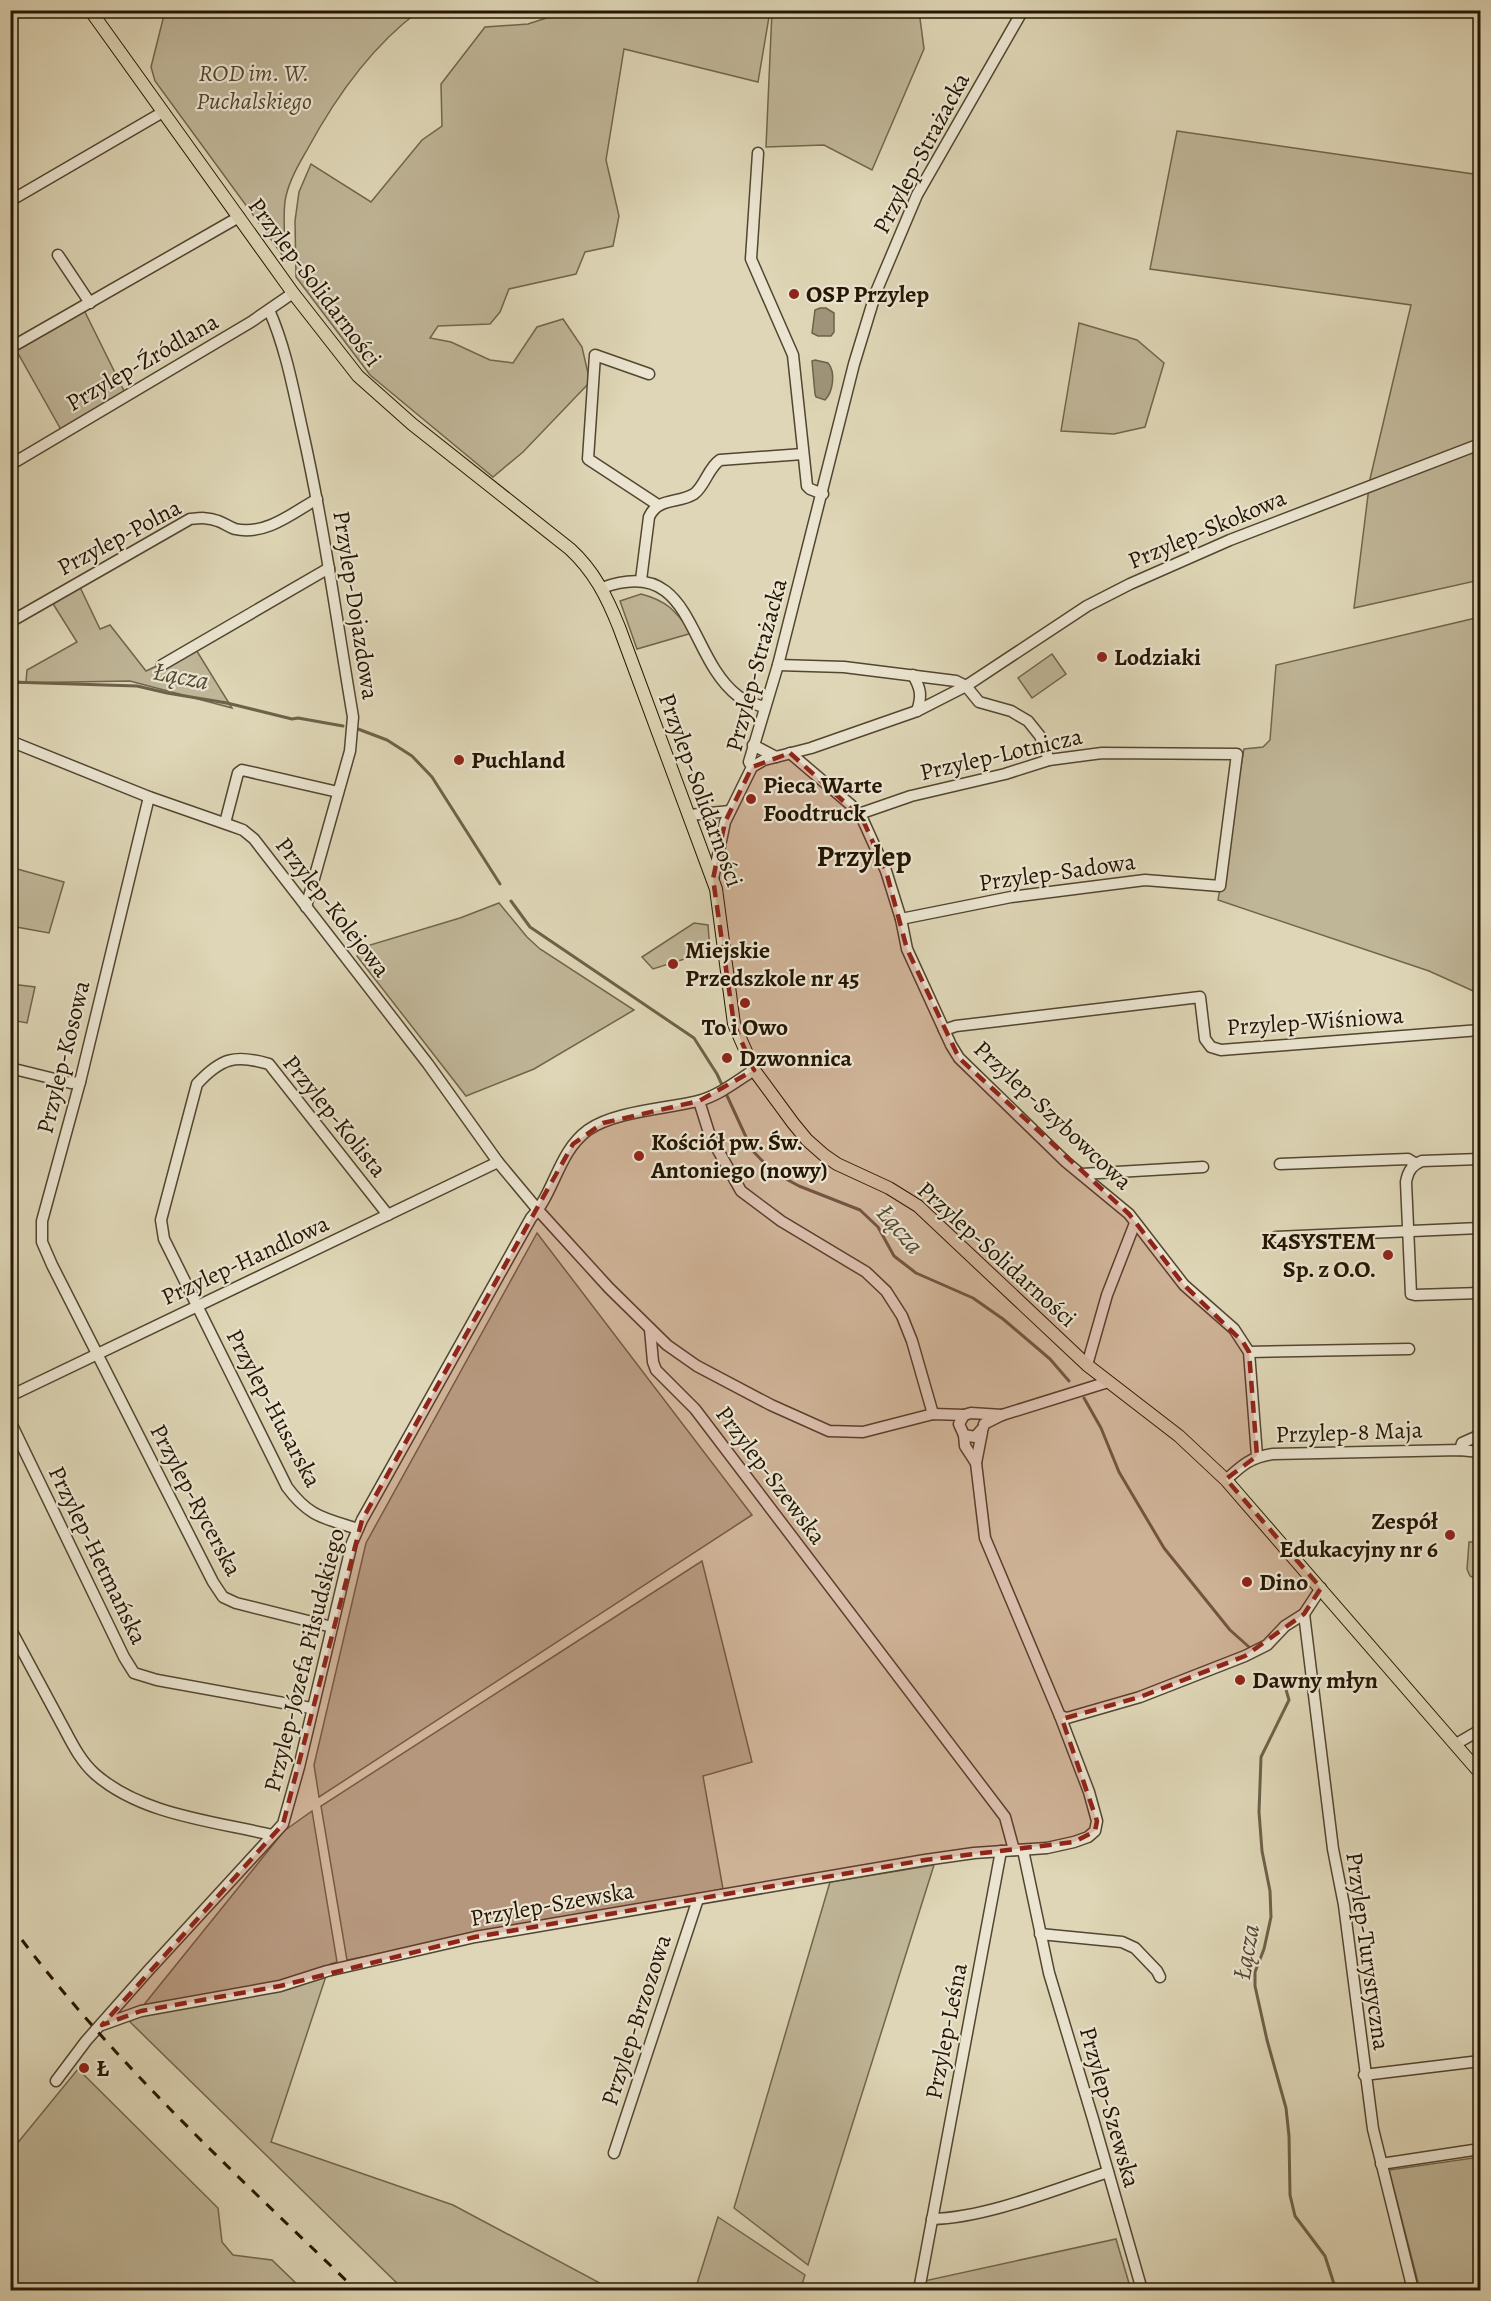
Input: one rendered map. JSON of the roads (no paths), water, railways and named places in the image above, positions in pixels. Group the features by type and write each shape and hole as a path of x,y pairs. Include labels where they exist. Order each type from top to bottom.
{"main road":[{"name":"Przylep-Solidarności","path":"90,10 342,358 374,392 570,549 590,570 602,588 619,627 713,879 721,916 734,1024 754,1070 807,1140 837,1164 890,1188 918,1206 1087,1365 1179,1436 1226,1480 1480,1773"}],"street":[{"name":"Przylep-Strażacka","path":"713,879 722,834 730,810 752,767 749,762 753,746 778,665 854,364 876,292 917,195 1023,10"},
{"path":"10,201 163,112"},
{"path":"758,153 752,258 794,355 807,486 823,494"},
{"path":"10,348 239,217"},
{"path":"58,255 90,303"},
{"name":"Przylep-Źródlana","path":"10,465 294,293"},
{"name":"Przylep-Dojazdowa","path":"269,310 293,390 317,499 353,717 350,751 306,907"},
{"path":"649,374 595,355 588,459 658,505"},
{"name":"Przylep-Skokowa","path":"752,767 917,711 966,686 1087,606 1130,584 1230,540 1480,444"},
{"path":"641,580 649,517 658,505 696,492 712,467 720,460 803,454"},
{"name":"Przylep-Polna","path":"10,622 190,519 204,517 233,529 248,531 261,529 317,499"},
{"path":"162,665 329,568"},
{"path":"602,588 619,582 641,580 657,585 669,593 685,614 713,664 732,691 745,700 764,707"},
{"path":"778,665 844,667 956,681 966,686 979,702 1011,711 1028,721 1040,736 1049,760"},
{"path":"913,675 921,688 917,711"},
{"name":"Przylep-Kolejowa","path":"10,741 149,797 243,830 254,839 428,1064 498,1162 538,1210"},
{"path":"753,746 776,757"},
{"name":"Przylep-Szybowcowa","path":"790,753 859,814 886,871 901,919 907,949 951,1045 966,1065 1082,1174 1129,1214 1135,1223 1111,1286 1087,1365"},
{"name":"Przylep-Lotnicza","path":"859,814 910,796 1005,774 1049,760 1102,753 1236,754 1220,886"},
{"path":"225,823 237,773 242,770 338,792"},
{"name":"Przylep-Kosowa","path":"97,1354 42,1242 42,1221 80,1082 149,797"},
{"path":"690,815 730,810"},
{"name":"Przylep-Sadowa","path":"901,919 1011,897 1145,880 1220,886"},
{"name":"Przylep-Wiśniowa","path":"944,1030 956,1026 1200,997 1204,1039 1211,1047 1221,1050 1480,1030"},
{"name":"Przylep-Kolista","path":"198,1306 164,1239 160,1220 197,1084 210,1069 228,1059 249,1058 269,1064 388,1215"},
{"path":"10,1068 71,1083 80,1082"},
{"name":"Przylep-Józefa Piłsudskiego","path":"56,2081 86,2041 283,1824 299,1767 311,1708 352,1543 573,1144 588,1130 628,1115 699,1101 754,1070"},
{"path":"699,1101 710,1136 741,1191 781,1221 866,1272 886,1290 902,1316 912,1341 933,1414 946,1413 962,1419"},
{"path":"1280,1164 1408,1159 1416,1164"},
{"path":"1480,1159 1422,1161 1410,1170 1406,1182 1411,1294 1480,1293"},
{"name":"Przylep-Handlowa","path":"10,1396 498,1162"},
{"path":"1082,1174 1203,1167"},
{"name":"Przylep-Szewska","path":"538,1210 650,1329 667,1345 697,1366 829,1431 863,1432 933,1414"},
{"path":"1135,1223 1184,1286 1234,1329 1249,1352 1257,1456"},
{"path":"1276,1237 1480,1228"},
{"name":"Przylep-Husarska","path":"198,1306 286,1487 298,1502 314,1515 358,1529"},
{"name":"Przylep-Szewska","path":"650,1329 652,1362 656,1370 694,1409 1005,1817 1019,1850 1049,1973 1142,2290"},
{"path":"1249,1352 1409,1349"},
{"name":"Przylep-Rycerska","path":"97,1354 213,1582 224,1597 236,1603 332,1627"},
{"path":"964,1435 971,1437 981,1424 1002,1415 1108,1383"},
{"path":"962,1419 971,1413 981,1424 976,1463 985,1538 1060,1716 1096,1813 1095,1831 1088,1837 1074,1842 1019,1850"},
{"path":"962,1419 965,1446 976,1463"},
{"name":"Przylep-Hetmańska","path":"10,1421 124,1657 134,1673 157,1680 311,1708"},
{"path":"1460,1450 1462,1443 1480,1435"},
{"name":"Przylep-8 Maja","path":"1226,1480 1257,1456 1460,1450 1480,1452"},
{"path":"1060,1716 1067,1718 1140,1697 1245,1656 1267,1645 1285,1626 1304,1614 1321,1588"},
{"name":"Przylep-Turystyczna","path":"1304,1614 1333,1849 1344,1905 1364,2074 1373,2129 1413,2290"},
{"path":"10,1628 76,1751 94,1773 113,1787 140,1801 168,1811 272,1835"},
{"path":"1456,1744 1480,1730"},
{"name":"Przylep-Szewska","path":"102,2025 141,2011 280,1986 327,1971 475,1937 925,1860 1019,1850"},
{"name":"Przylep-Leśna","path":"919,2290 1001,1851"},
{"name":"Przylep-Brzozowa","path":"614,2153 698,1899"},
{"path":"1040,1934 1122,1942 1135,1948 1158,1971 1160,1977"},
{"path":"1364,2074 1480,2061"},
{"path":"1381,2164 1480,2149"},
{"path":"932,2219 950,2219 1018,2202 1108,2172"}],"waterway":[{"name":"Łącza","path":"10,682 137,686 227,703 292,719 298,718 343,726"},
{"name":"Łącza","path":"358,729 387,740 412,756 432,777 500,884"},
{"name":"Łącza","path":"511,901 530,927 694,1038 717,1074 752,1150 773,1172 799,1186 860,1210 878,1227 894,1256 916,1273 973,1298 1003,1319 1050,1359 1069,1381"},
{"name":"Łącza","path":"1084,1398 1101,1428 1119,1472 1164,1548 1230,1630 1249,1647"},
{"name":"Łącza","path":"1284,1683 1289,1700 1261,1757 1259,1812 1262,1851 1270,1891 1271,1917 1264,1949 1255,1972 1255,1986 1286,2108 1290,2195 1295,2216 1325,2256 1336,2290"}],"railway":[{"path":"10,1924 89,2022 132,2069 220,2159 356,2290"}],"place":[{"name":"OSP Przylep","path":"794,294"},
{"name":"Lodziaki","path":"1102,657"},
{"name":"Puchland","path":"459,760"},
{"name":"Pieca Warte Foodtruck","path":"751,799"},
{"name":"Miejskie Przedszkole nr 45","path":"673,964"},
{"name":"To i Owo","path":"745,1003"},
{"name":"Dzwonnica","path":"727,1058"},
{"name":"Kościół pw. Św. Antoniego (nowy)","path":"639,1156"},
{"name":"K4SYSTEM Sp. z O.O.","path":"1388,1255"},
{"name":"Zespół Edukacyjny nr 6","path":"1450,1535"},
{"name":"Dino","path":"1247,1582"},
{"name":"Dawny młyn","path":"1240,1680"},
{"name":"Ł","path":"84,2068"}],"district":[{"name":"Przylep","path":"864,856"}],"park label":[{"name":"ROD im. W. Puchalskiego","path":"254,87"}]}
